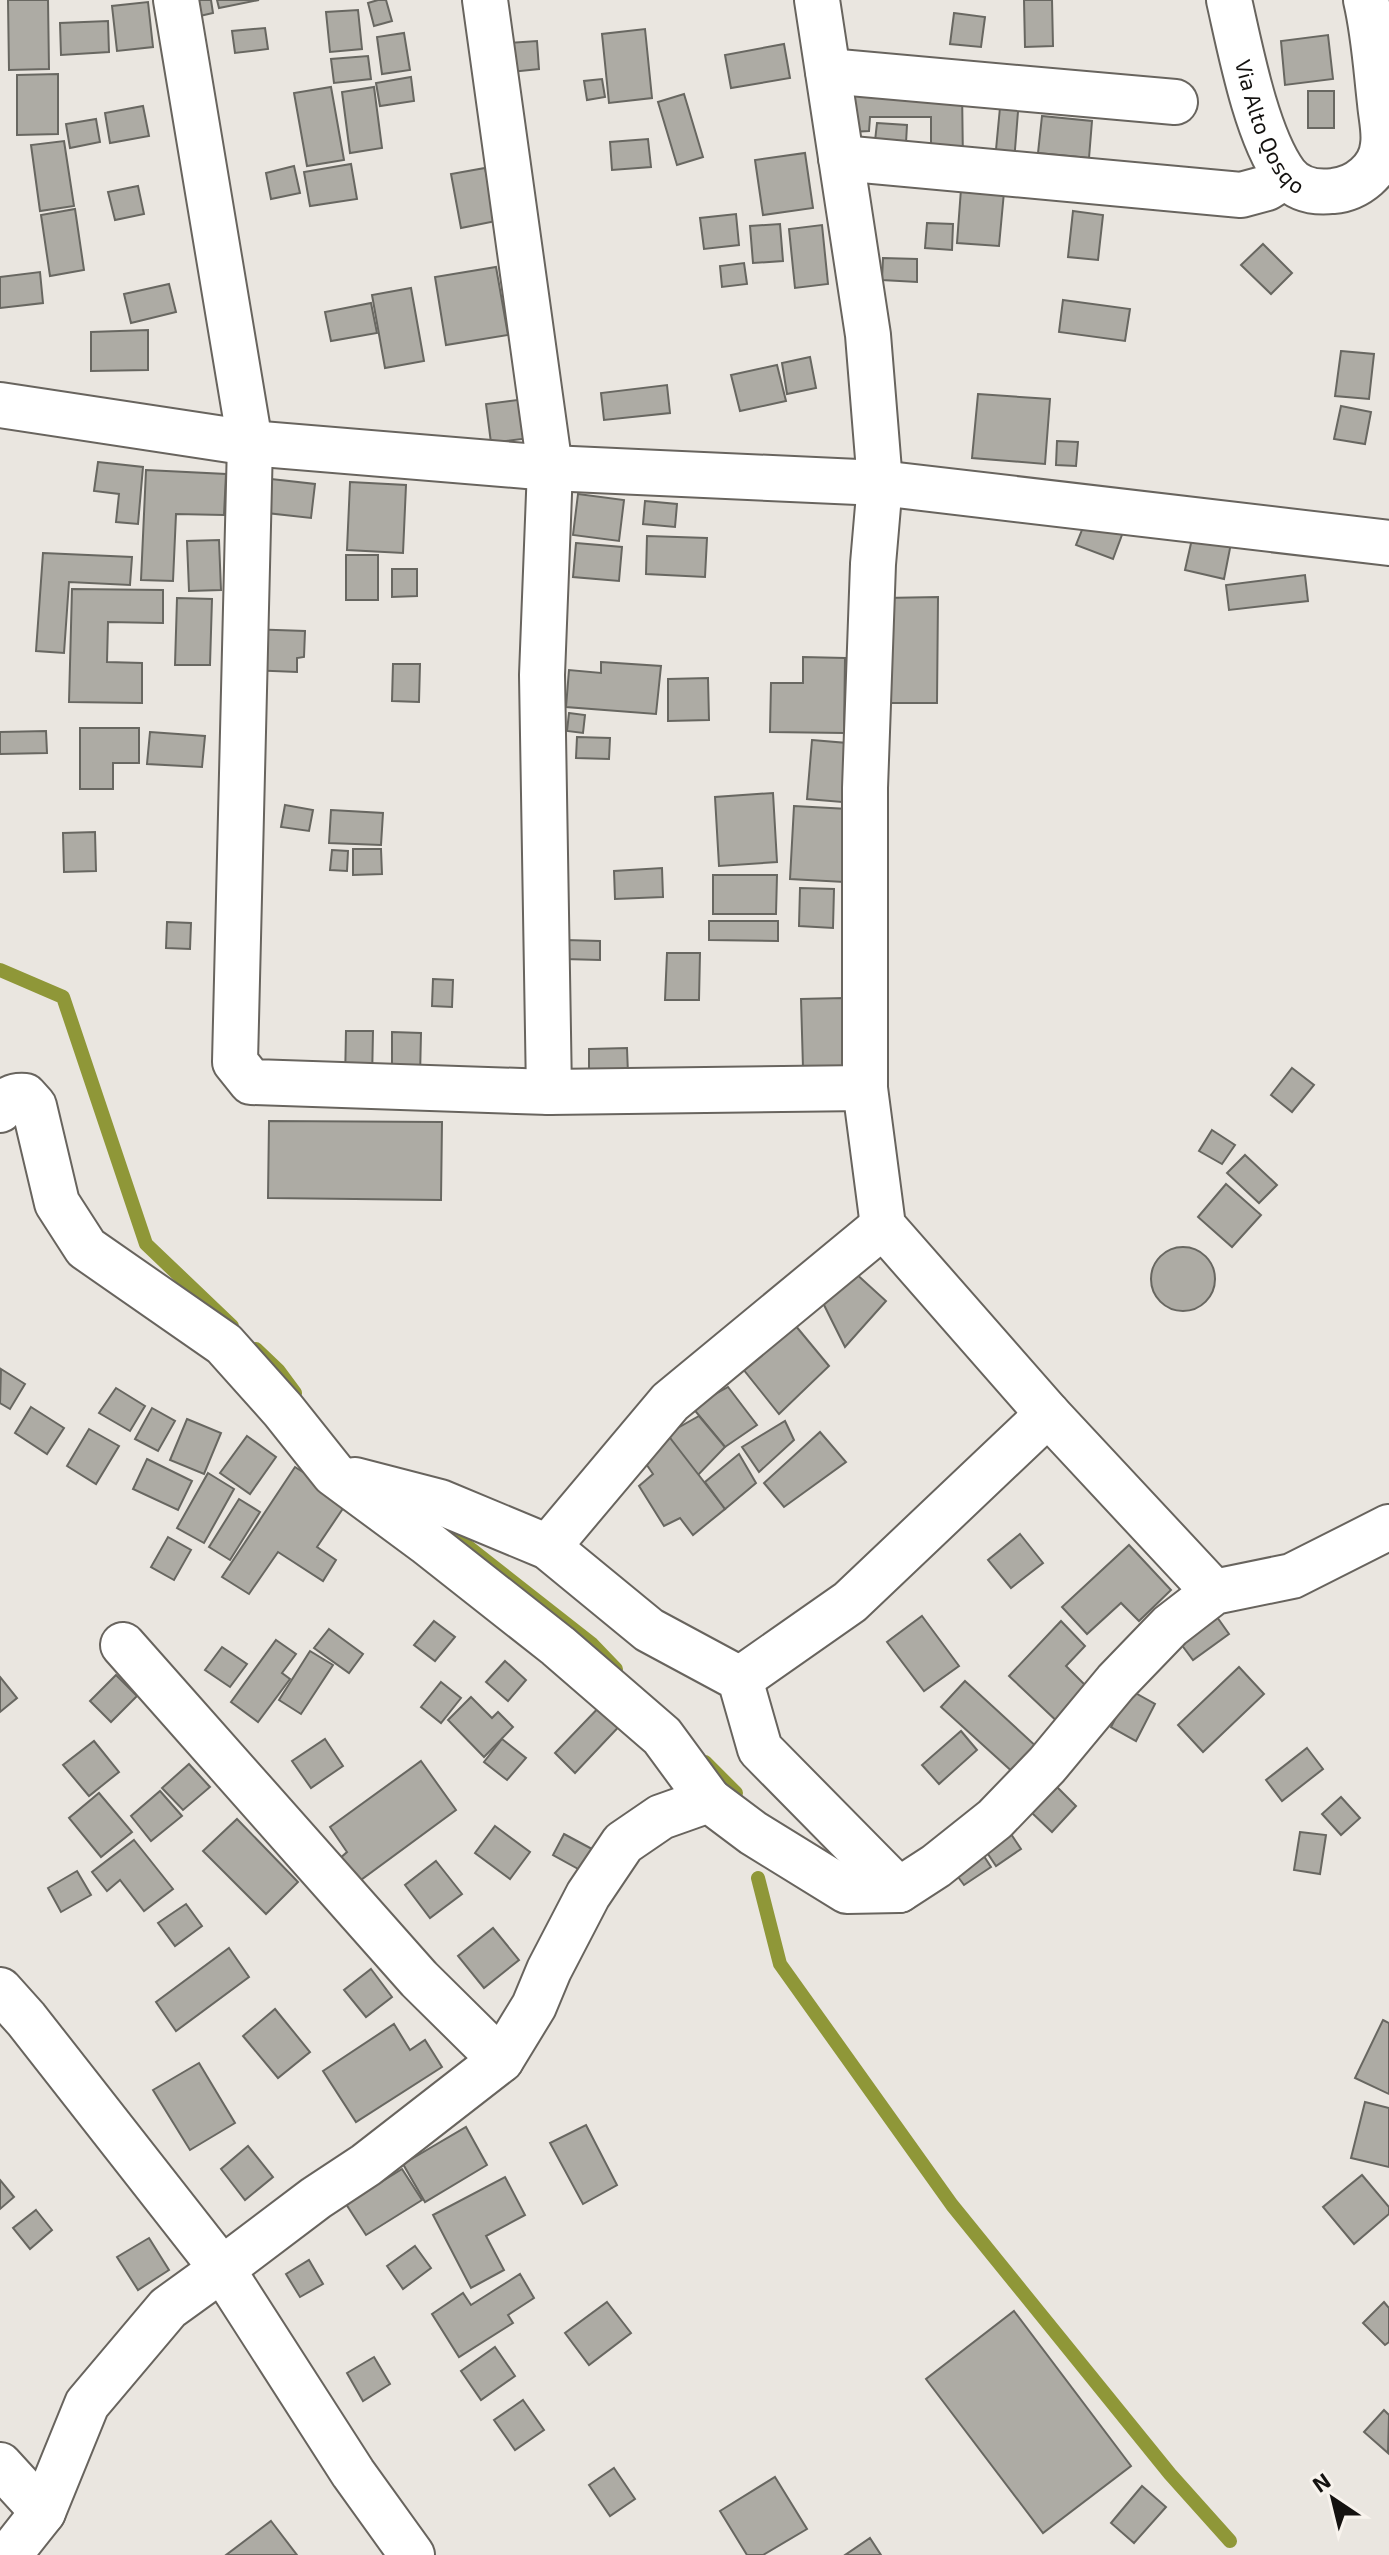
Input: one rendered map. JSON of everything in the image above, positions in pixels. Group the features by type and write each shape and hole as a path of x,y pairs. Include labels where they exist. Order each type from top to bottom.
{"street":[{"path":"176,0 250,443 235,1062 251,1082 549,1092 865,1088"},
{"path":"485,0 550,468 542,675 549,1092"},
{"path":"817,0 868,335 880,483 873,564 865,788 865,1088 883,1226 1048,1414 1214,1592"},
{"name":"Via Alto Qosqo","path":"1229,0 1245,73 1269,143 1286,176 1312,193 1341,190 1358,183 1374,170 1384,147 1372,26 1366,0"},
{"path":"828,71 1175,102"},
{"path":"841,158 1241,195 1267,188 1286,176"},
{"path":"0,405 250,443 550,468 880,483 1389,543"},
{"path":"0,1110 4,1102 16,1095 25,1096 34,1106 57,1203 86,1248 224,1344 283,1410 334,1474 558,1646 639,1716 662,1736 709,1800 753,1833 847,1891 899,1890 936,1866 995,1819 1170,1626 1214,1592 1292,1576 1389,1527"},
{"path":"548,1547 670,1402 883,1226"},
{"path":"740,1679 850,1602 1048,1414"},
{"path":"334,1474 440,1502 548,1547 649,1630 740,1679 760,1749 899,1890"},
{"path":"123,1645 419,1979 501,2060"},
{"path":"9,2555 43,2512 87,2404 168,2308 316,2198 366,2165 501,2060 534,2006 588,1895 623,1843 661,1817 709,1800"},
{"path":"0,1990 222,2269 353,2473 412,2555"},
{"path":"0,2465 43,2512"}],"building":[{"path":"8,0 48,0 49,69 9,70"},
{"path":"187,0 211,0 213,13 191,18"},
{"path":"217,0 259,0 219,8"},
{"path":"386,0 392,21 374,26 368,3"},
{"path":"1024,0 1052,0 1053,46 1025,47"},
{"path":"148,2 153,47 117,51 112,6"},
{"path":"358,10 362,49 330,52 326,12"},
{"path":"954,13 985,17 981,47 950,44"},
{"path":"108,21 109,52 61,55 60,23"},
{"path":"265,28 268,49 235,53 232,31"},
{"path":"645,29 652,98 609,103 602,34"},
{"path":"404,33 410,70 382,74 377,37"},
{"path":"1328,35 1333,79 1285,85 1281,41"},
{"path":"537,41 539,69 511,72 508,43"},
{"path":"784,44 790,78 731,88 725,55"},
{"path":"368,56 371,79 334,83 331,59"},
{"path":"58,74 58,134 17,135 17,75"},
{"path":"411,77 414,101 380,106 376,83"},
{"path":"602,79 605,97 587,100 584,81"},
{"path":"331,87 344,160 307,166 294,93"},
{"path":"374,87 382,148 350,153 342,92"},
{"path":"962,87 963,165 931,166 931,117 870,117 869,131 851,132 851,90"},
{"path":"1308,91 1334,91 1334,128 1308,128"},
{"path":"684,94 703,157 677,165 658,102"},
{"path":"1001,97 1019,99 1014,162 995,160"},
{"path":"143,106 149,136 110,143 105,113"},
{"path":"1042,116 1092,121 1089,158 1038,153"},
{"path":"96,119 100,142 70,148 66,124"},
{"path":"877,123 907,125 906,143 875,141"},
{"path":"648,139 651,167 612,170 610,142"},
{"path":"64,141 74,206 40,211 31,145"},
{"path":"805,153 813,208 763,215 755,160"},
{"path":"351,164 357,199 310,206 304,172"},
{"path":"294,166 300,193 271,199 266,173"},
{"path":"485,168 496,221 461,228 451,174"},
{"path":"138,186 144,214 115,220 108,192"},
{"path":"961,189 1004,192 999,246 957,243"},
{"path":"75,209 84,270 50,276 41,215"},
{"path":"1073,211 1103,215 1098,260 1068,257"},
{"path":"736,214 739,245 704,249 700,218"},
{"path":"927,223 953,224 952,250 925,248"},
{"path":"780,224 783,261 753,263 750,226"},
{"path":"822,225 828,284 795,288 789,229"},
{"path":"1263,244 1292,273 1271,294 1241,265"},
{"path":"883,258 917,259 917,282 882,280"},
{"path":"744,263 747,284 722,287 720,266"},
{"path":"496,267 508,335 446,345 435,277"},
{"path":"40,272 43,303 0,308 0,277"},
{"path":"169,284 176,312 131,323 124,294"},
{"path":"411,288 424,361 385,368 372,295"},
{"path":"1063,300 1130,309 1125,341 1059,332"},
{"path":"371,303 377,333 331,341 325,312"},
{"path":"148,330 148,370 91,371 91,332"},
{"path":"1341,351 1374,354 1369,399 1335,396"},
{"path":"810,357 816,388 787,394 782,363"},
{"path":"777,365 786,401 740,411 731,375"},
{"path":"667,385 670,413 604,420 601,393"},
{"path":"978,394 1050,399 1045,464 972,458"},
{"path":"525,399 530,438 491,443 486,404"},
{"path":"1341,406 1371,412 1365,444 1334,439"},
{"path":"1057,441 1078,442 1076,466 1056,465"},
{"path":"98,462 143,467 138,524 116,522 119,494 94,491"},
{"path":"146,470 226,474 224,515 176,514 173,581 141,580"},
{"path":"271,479 315,484 311,518 267,513"},
{"path":"350,482 406,485 403,553 347,550"},
{"path":"578,494 624,500 619,541 573,535"},
{"path":"645,501 677,504 675,527 643,524"},
{"path":"1090,510 1126,524 1113,559 1076,545"},
{"path":"1194,530 1232,538 1224,579 1185,570"},
{"path":"647,536 707,538 705,577 646,574"},
{"path":"219,540 221,590 189,591 187,541"},
{"path":"576,543 622,547 619,581 573,577"},
{"path":"43,553 132,557 130,585 69,582 64,653 36,651"},
{"path":"346,555 378,555 378,600 346,600"},
{"path":"392,569 417,569 417,596 392,597"},
{"path":"1305,575 1308,601 1229,610 1226,585"},
{"path":"72,589 163,590 163,623 108,622 107,662 142,663 142,703 69,702"},
{"path":"938,597 937,703 884,703 884,598"},
{"path":"177,598 212,599 210,665 175,665"},
{"path":"248,629 305,631 304,657 297,658 297,672 247,670"},
{"path":"803,657 845,658 844,733 770,732 771,683 803,683"},
{"path":"601,662 661,666 656,714 566,707 569,670 601,673"},
{"path":"393,664 420,664 419,702 392,701"},
{"path":"708,678 709,720 668,721 668,679"},
{"path":"569,713 585,715 583,733 567,731"},
{"path":"80,728 139,728 139,763 113,763 113,789 80,789"},
{"path":"46,731 47,753 0,754 0,732"},
{"path":"150,732 205,736 202,767 147,764"},
{"path":"577,737 610,738 609,759 576,758"},
{"path":"812,740 847,743 842,802 807,799"},
{"path":"773,793 777,862 719,866 715,797"},
{"path":"285,805 313,810 309,831 281,827"},
{"path":"794,806 848,809 844,882 790,879"},
{"path":"331,810 383,813 381,845 329,843"},
{"path":"95,832 96,871 64,872 63,833"},
{"path":"353,849 381,849 382,874 353,875"},
{"path":"332,850 348,851 347,871 330,870"},
{"path":"662,868 663,897 615,899 614,871"},
{"path":"713,875 777,875 776,914 713,914"},
{"path":"800,888 834,889 833,928 799,926"},
{"path":"709,921 778,921 778,941 709,940"},
{"path":"167,922 191,923 190,949 166,948"},
{"path":"565,940 600,941 600,960 564,959"},
{"path":"667,953 700,953 699,1000 665,1000"},
{"path":"433,979 453,980 452,1007 432,1006"},
{"path":"844,998 845,1067 803,1068 801,999"},
{"path":"346,1031 373,1031 372,1082 345,1082"},
{"path":"392,1032 421,1033 420,1077 392,1077"},
{"path":"627,1048 628,1074 589,1075 589,1049"},
{"path":"1292,1068 1314,1085 1292,1112 1271,1095"},
{"path":"269,1121 442,1122 441,1200 268,1198"},
{"path":"1212,1130 1235,1145 1222,1164 1199,1151"},
{"path":"1245,1155 1277,1185 1259,1203 1227,1173"},
{"path":"1226,1184 1261,1215 1232,1247 1198,1217"},
{"path":"1183,1247 1201,1253 1209,1261 1215,1279 1209,1297 1201,1305 1183,1311 1165,1305 1157,1297 1151,1279 1157,1261 1165,1253"},
{"path":"853,1271 886,1301 845,1347 819,1295"},
{"path":"795,1325 829,1366 779,1414 739,1364"},
{"path":"1,1369 25,1384 10,1409 0,1403"},
{"path":"728,1387 757,1425 725,1447 692,1407"},
{"path":"116,1388 145,1406 130,1431 99,1413"},
{"path":"31,1407 64,1428 47,1454 15,1433"},
{"path":"152,1408 175,1421 158,1451 135,1439"},
{"path":"699,1416 725,1447 697,1476 667,1434"},
{"path":"187,1419 221,1433 204,1474 170,1460"},
{"path":"785,1421 794,1440 759,1472 742,1447"},
{"path":"89,1429 119,1446 96,1484 67,1466"},
{"path":"820,1432 846,1462 784,1507 764,1483"},
{"path":"667,1434 725,1509 693,1535 680,1518 664,1526 639,1486 653,1474 642,1458"},
{"path":"247,1436 276,1457 250,1494 220,1473"},
{"path":"739,1454 756,1483 725,1509 705,1482"},
{"path":"147,1459 192,1481 178,1510 133,1489"},
{"path":"295,1467 348,1501 317,1547 336,1560 323,1581 278,1552 249,1594 222,1577"},
{"path":"208,1473 234,1489 204,1543 177,1528"},
{"path":"239,1499 260,1512 230,1560 209,1547"},
{"path":"1020,1534 1043,1563 1011,1588 988,1560"},
{"path":"168,1537 191,1550 174,1580 151,1567"},
{"path":"1129,1545 1171,1590 1139,1621 1121,1603 1087,1634 1062,1607"},
{"path":"922,1616 959,1666 924,1691 887,1642"},
{"path":"1217,1617 1229,1634 1193,1660 1181,1644"},
{"path":"434,1621 455,1637 435,1661 414,1645"},
{"path":"1061,1621 1085,1646 1066,1666 1093,1693 1062,1726 1009,1676"},
{"path":"329,1629 363,1654 349,1673 314,1648"},
{"path":"276,1640 296,1654 282,1673 290,1679 258,1722 231,1702"},
{"path":"222,1647 247,1664 230,1687 205,1670"},
{"path":"310,1651 333,1665 301,1714 279,1700"},
{"path":"505,1661 526,1680 508,1701 486,1682"},
{"path":"1239,1667 1264,1694 1203,1752 1178,1725"},
{"path":"116,1675 137,1696 111,1722 90,1701"},
{"path":"0,1677 17,1698 0,1712"},
{"path":"965,1681 1039,1749 1016,1775 941,1707"},
{"path":"441,1682 461,1698 441,1723 421,1707"},
{"path":"1130,1690 1155,1704 1136,1741 1111,1727"},
{"path":"471,1697 492,1718 498,1712 513,1727 484,1757 448,1720"},
{"path":"607,1699 627,1718 575,1773 555,1753"},
{"path":"961,1731 977,1750 939,1784 922,1765"},
{"path":"325,1739 343,1766 311,1788 292,1761"},
{"path":"502,1739 526,1758 507,1780 484,1762"},
{"path":"94,1741 119,1772 89,1796 63,1765"},
{"path":"1307,1748 1323,1769 1282,1801 1266,1780"},
{"path":"421,1761 456,1810 354,1885 337,1861 347,1852 330,1827"},
{"path":"189,1764 210,1787 183,1810 162,1788"},
{"path":"1057,1787 1076,1806 1052,1832 1032,1813"},
{"path":"160,1791 182,1816 151,1841 131,1816"},
{"path":"99,1793 132,1832 101,1857 69,1818"},
{"path":"1341,1797 1360,1818 1341,1835 1322,1814"},
{"path":"237,1819 298,1882 266,1914 203,1851"},
{"path":"495,1826 530,1852 510,1879 475,1853"},
{"path":"1007,1828 1021,1849 996,1866 982,1845"},
{"path":"1300,1832 1326,1835 1320,1874 1294,1870"},
{"path":"564,1834 592,1849 580,1870 553,1855"},
{"path":"134,1840 173,1889 144,1911 120,1880 107,1891 92,1872"},
{"path":"978,1847 991,1867 964,1885 950,1866"},
{"path":"436,1861 462,1894 430,1918 405,1885"},
{"path":"77,1871 91,1895 61,1912 48,1888"},
{"path":"186,1904 202,1926 175,1946 158,1923"},
{"path":"493,1928 519,1960 484,1988 458,1956"},
{"path":"229,1948 249,1977 176,2031 156,2002"},
{"path":"371,1969 392,1997 366,2017 344,1990"},
{"path":"275,2009 310,2052 278,2078 243,2036"},
{"path":"1383,2020 1389,2023 1389,2094 1355,2078"},
{"path":"394,2024 410,2050 425,2040 442,2067 356,2122 323,2071"},
{"path":"199,2063 235,2123 190,2150 153,2090"},
{"path":"1365,2102 1389,2108 1389,2167 1351,2158"},
{"path":"586,2125 617,2185 583,2204 550,2143"},
{"path":"466,2127 487,2165 425,2202 403,2164"},
{"path":"248,2146 273,2177 245,2200 221,2169"},
{"path":"402,2169 422,2200 366,2235 346,2204"},
{"path":"1362,2175 1389,2207 1389,2214 1354,2244 1323,2207"},
{"path":"505,2177 525,2215 486,2236 504,2270 471,2288 433,2215"},
{"path":"0,2180 14,2197 0,2209"},
{"path":"36,2210 52,2230 30,2249 13,2228"},
{"path":"149,2238 169,2270 138,2290 117,2257"},
{"path":"415,2246 431,2268 403,2289 387,2266"},
{"path":"309,2260 323,2284 300,2297 286,2274"},
{"path":"520,2274 534,2298 508,2315 513,2323 459,2357 432,2314 463,2293 471,2305"},
{"path":"607,2302 631,2333 589,2365 565,2333"},
{"path":"1384,2302 1389,2308 1389,2342 1385,2345 1363,2323"},
{"path":"1014,2311 1131,2466 1043,2533 926,2379"},
{"path":"495,2347 515,2376 481,2400 461,2371"},
{"path":"374,2357 390,2384 363,2401 347,2373"},
{"path":"523,2400 544,2430 515,2450 494,2420"},
{"path":"1384,2410 1389,2415 1388,2453 1364,2432"},
{"path":"614,2468 635,2499 610,2516 589,2485"},
{"path":"775,2477 807,2529 763,2555 747,2555 720,2511"},
{"path":"1142,2486 1166,2507 1134,2543 1111,2523"},
{"path":"271,2521 297,2555 226,2555"},
{"path":"870,2538 881,2555 845,2555"}],"waterway":[{"path":"0,970 63,997 146,1244 232,1326"},
{"path":"256,1349 278,1370 295,1393"},
{"path":"434,1520 592,1644 616,1669"},
{"path":"705,1762 736,1793"},
{"path":"758,1878 780,1964 952,2205 1170,2474 1230,2541"}]}
